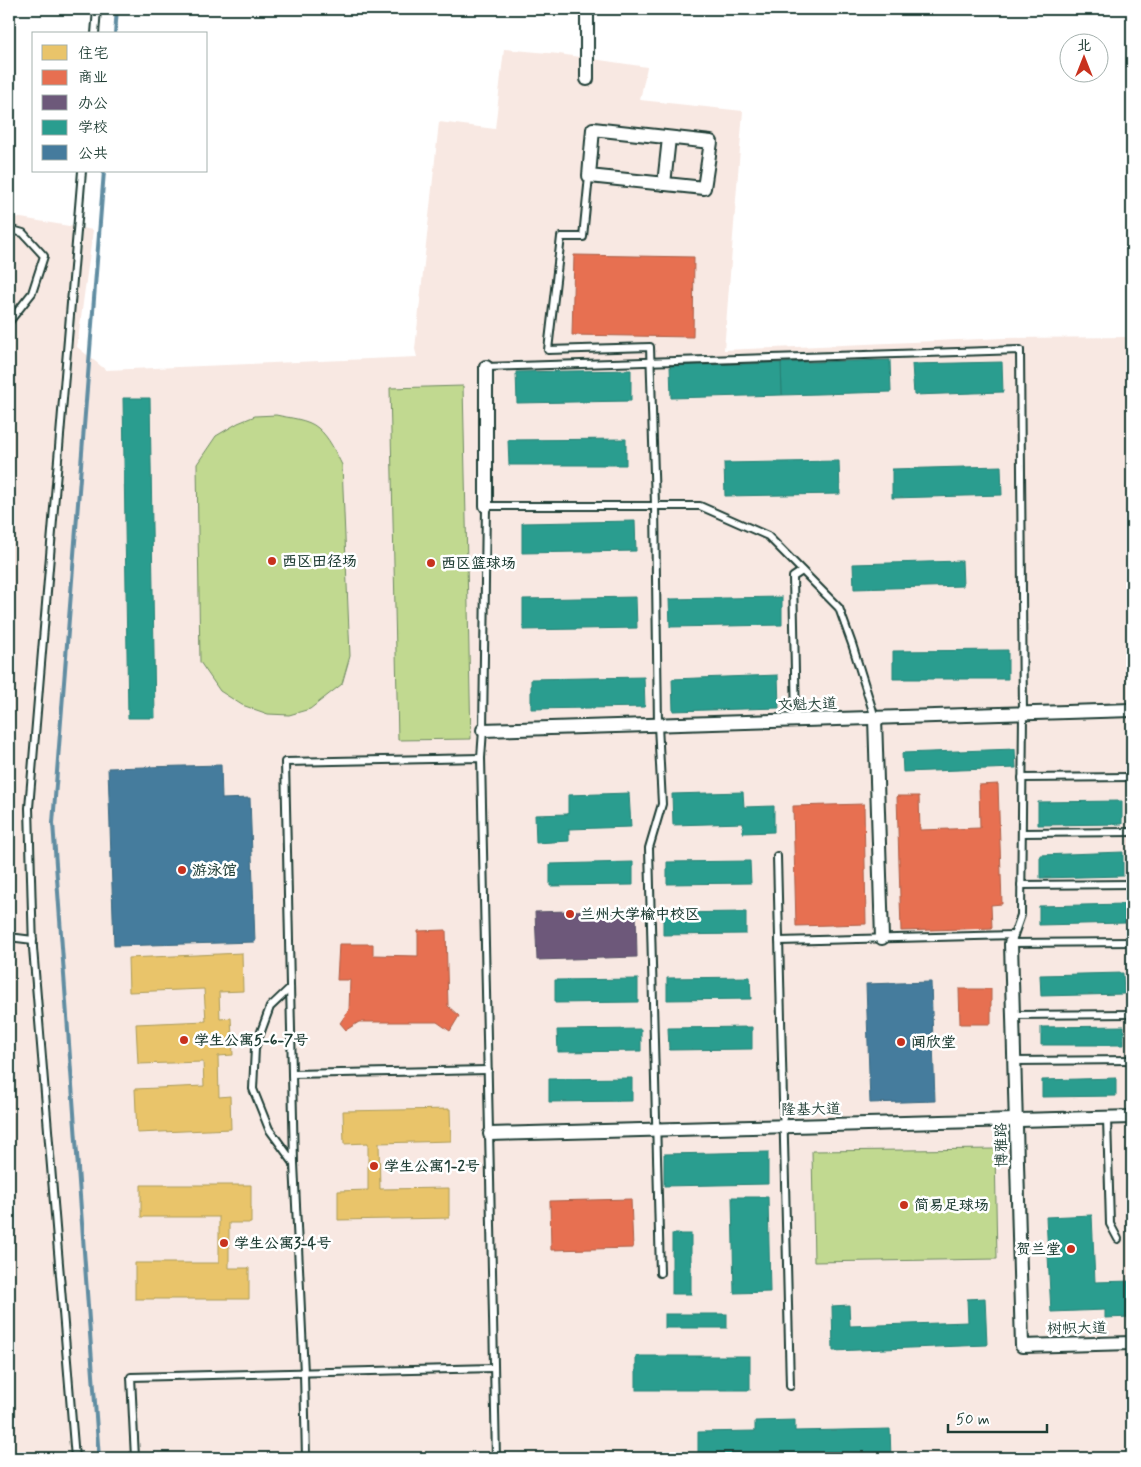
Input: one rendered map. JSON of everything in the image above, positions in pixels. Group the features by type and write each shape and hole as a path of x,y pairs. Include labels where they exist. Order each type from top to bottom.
{"street":[{"path":"586,9 586,79"},
{"path":"593,129 668,138 711,142 704,188 589,176 593,129"},
{"path":"664,184 668,138"},
{"path":"486,367 486,506"},
{"name":"文魁大道","path":"483,730 1132,710"},
{"path":"875,718 882,938"},
{"name":"博雅路","path":"1013,939 1014,1061 1022,1346"},
{"name":"隆基大道","path":"490,1134 1132,1117"},
{"name":"树帜大道","path":"1022,1346 1132,1343"}],"lane":[{"path":"95,32 97,9"},
{"path":"75,1458 33,940 29,808 82,172"},
{"path":"589,176 583,236 561,237 548,350 650,347 655,505 658,724 662,804 649,848 660,1274"},
{"path":"9,229 23,233 44,256 32,293 9,322"},
{"path":"486,367 1020,350 1022,833 1021,915 1013,939"},
{"path":"496,1458 481,758 486,506 700,506 768,536 839,608 875,718"},
{"path":"796,720 793,577 802,571"},
{"path":"306,1458 294,1163 285,762 481,758"},
{"path":"1022,778 1132,778"},
{"path":"1022,833 1132,832"},
{"path":"777,856 790,1386"},
{"path":"1021,885 1132,884"},
{"path":"9,937 33,940"},
{"path":"778,941 882,938 1132,942"},
{"path":"290,988 270,1007 255,1048 253,1089 268,1129 294,1163"},
{"path":"1013,1015 1132,1014"},
{"path":"1014,1061 1132,1060"},
{"path":"292,1074 488,1070"},
{"path":"1107,1118 1110,1224 1118,1239"},
{"path":"135,1458 131,1377 494,1368"}],"shaded area":[{"name":"兰州大学榆中校区","path":"504,49 559,54 647,67 640,100 743,111 724,350 1004,338 1132,337 1132,1458 9,1458 9,216 93,230 77,347 106,370 417,357 415,349 439,122 495,129"}],"green space":[{"name":"西区篮球场","path":"463,386 471,739 398,740 390,388"},
{"name":"西区田径场","path":"276,415 304,421 318,428 329,440 342,465 350,656 342,684 310,709 289,715 268,714 242,705 220,691 200,662 197,464 216,436 238,423 255,416"},
{"name":"简易足球场","path":"995,1149 997,1259 814,1262 812,1151"}],"building: 住宅":[{"name":"学生公寓5-6-7号","path":"242,953 243,991 219,992 220,1019 231,1018 233,1055 218,1056 219,1097 230,1096 231,1129 137,1133 135,1089 204,1086 203,1062 138,1064 136,1024 206,1021 204,989 129,992 128,958"},
{"name":"学生公寓1-2号","path":"450,1109 451,1141 379,1143 380,1189 449,1188 449,1218 338,1220 338,1191 368,1190 368,1143 344,1144 343,1111"},
{"name":"学生公寓3-4号","path":"141,1185 251,1185 251,1223 229,1223 229,1268 249,1268 249,1299 135,1299 135,1263 219,1263 219,1217 141,1217"}],"building: 商业":[{"path":"574,255 694,257 693,337 572,335"},
{"path":"998,784 1002,904 991,905 992,928 901,931 897,796 919,796 920,830 980,828 979,785"},
{"path":"864,804 866,924 796,926 793,806"},
{"path":"446,930 448,1006 459,1016 450,1031 437,1022 359,1022 346,1030 340,1023 349,1010 350,980 337,980 339,944 373,944 373,955 418,956 418,931"},
{"path":"959,989 991,989 991,1024 960,1024"},
{"path":"631,1199 633,1248 551,1250 550,1201"}],"building: 办公":[{"path":"636,909 637,957 537,960 535,912"}],"building: 学校":[{"path":"890,360 891,392 782,395 781,363"},
{"path":"1002,362 1003,392 914,395 912,364"},
{"path":"781,363 782,395 671,398 670,366"},
{"path":"631,370 631,401 517,403 516,372"},
{"path":"123,398 150,398 155,718 128,718"},
{"path":"626,439 626,465 509,465 508,440"},
{"path":"839,461 840,494 725,496 724,463"},
{"path":"1001,466 1002,495 892,498 892,469"},
{"path":"635,521 636,551 522,553 522,523"},
{"path":"962,561 963,586 854,589 853,564"},
{"path":"636,597 637,628 523,630 523,599"},
{"path":"782,597 782,625 670,627 669,599"},
{"path":"1008,650 1008,679 893,679 893,651"},
{"path":"778,675 779,708 673,711 672,679"},
{"path":"644,677 645,707 531,709 531,679"},
{"path":"1015,749 1016,768 903,772 902,753"},
{"path":"743,792 744,807 774,806 774,832 743,833 743,823 673,825 672,794"},
{"path":"629,793 631,827 569,829 569,841 536,843 535,815 568,814 568,795"},
{"path":"1122,801 1122,824 1038,825 1038,802"},
{"path":"1123,852 1123,876 1040,878 1040,855"},
{"path":"750,861 751,883 667,884 667,862"},
{"path":"633,862 633,885 550,886 550,864"},
{"path":"1125,904 1126,923 1039,925 1039,906"},
{"path":"746,912 746,934 663,935 663,913"},
{"path":"1123,973 1124,994 1041,996 1040,975"},
{"path":"750,977 751,999 667,1000 667,978"},
{"path":"638,979 638,1002 555,1003 555,980"},
{"path":"1124,1026 1124,1045 1041,1045 1041,1027"},
{"path":"752,1027 752,1049 669,1050 668,1028"},
{"path":"641,1029 641,1051 558,1052 557,1030"},
{"path":"632,1078 632,1101 549,1102 549,1079"},
{"path":"1116,1078 1116,1096 1042,1097 1042,1080"},
{"path":"768,1152 768,1184 664,1186 664,1154"},
{"path":"732,1197 768,1197 770,1292 734,1293"},
{"name":"贺兰堂","path":"1092,1215 1095,1282 1132,1281 1132,1317 1105,1318 1105,1310 1051,1312 1046,1217"},
{"path":"672,1234 691,1234 691,1294 672,1294"},
{"path":"985,1298 987,1345 833,1351 832,1306 849,1305 850,1326 968,1322 967,1299"},
{"path":"665,1314 727,1314 727,1328 665,1328"},
{"path":"636,1356 750,1356 750,1390 636,1390"},
{"path":"795,1420 795,1431 890,1429 891,1458 698,1458 698,1432 755,1431 755,1421"}],"building: 公共":[{"name":"游泳馆","path":"221,765 222,799 250,798 255,942 114,946 108,768"},
{"name":"闻欣堂","path":"931,982 935,1101 870,1103 866,984"}],"waterway":[{"path":"115,32 117,9"},
{"path":"99,1458 53,823 104,172"}],"place":[{"name":"西区田径场","path":"272,561"},
{"name":"西区篮球场","path":"431,563"},
{"name":"游泳馆","path":"182,870"},
{"name":"兰州大学榆中校区","path":"570,914"},
{"name":"学生公寓5-6-7号","path":"184,1040"},
{"name":"闻欣堂","path":"901,1042"},
{"name":"学生公寓1-2号","path":"374,1166"},
{"name":"简易足球场","path":"904,1205"},
{"name":"学生公寓3-4号","path":"224,1243"},
{"name":"贺兰堂","path":"1071,1249"}]}
